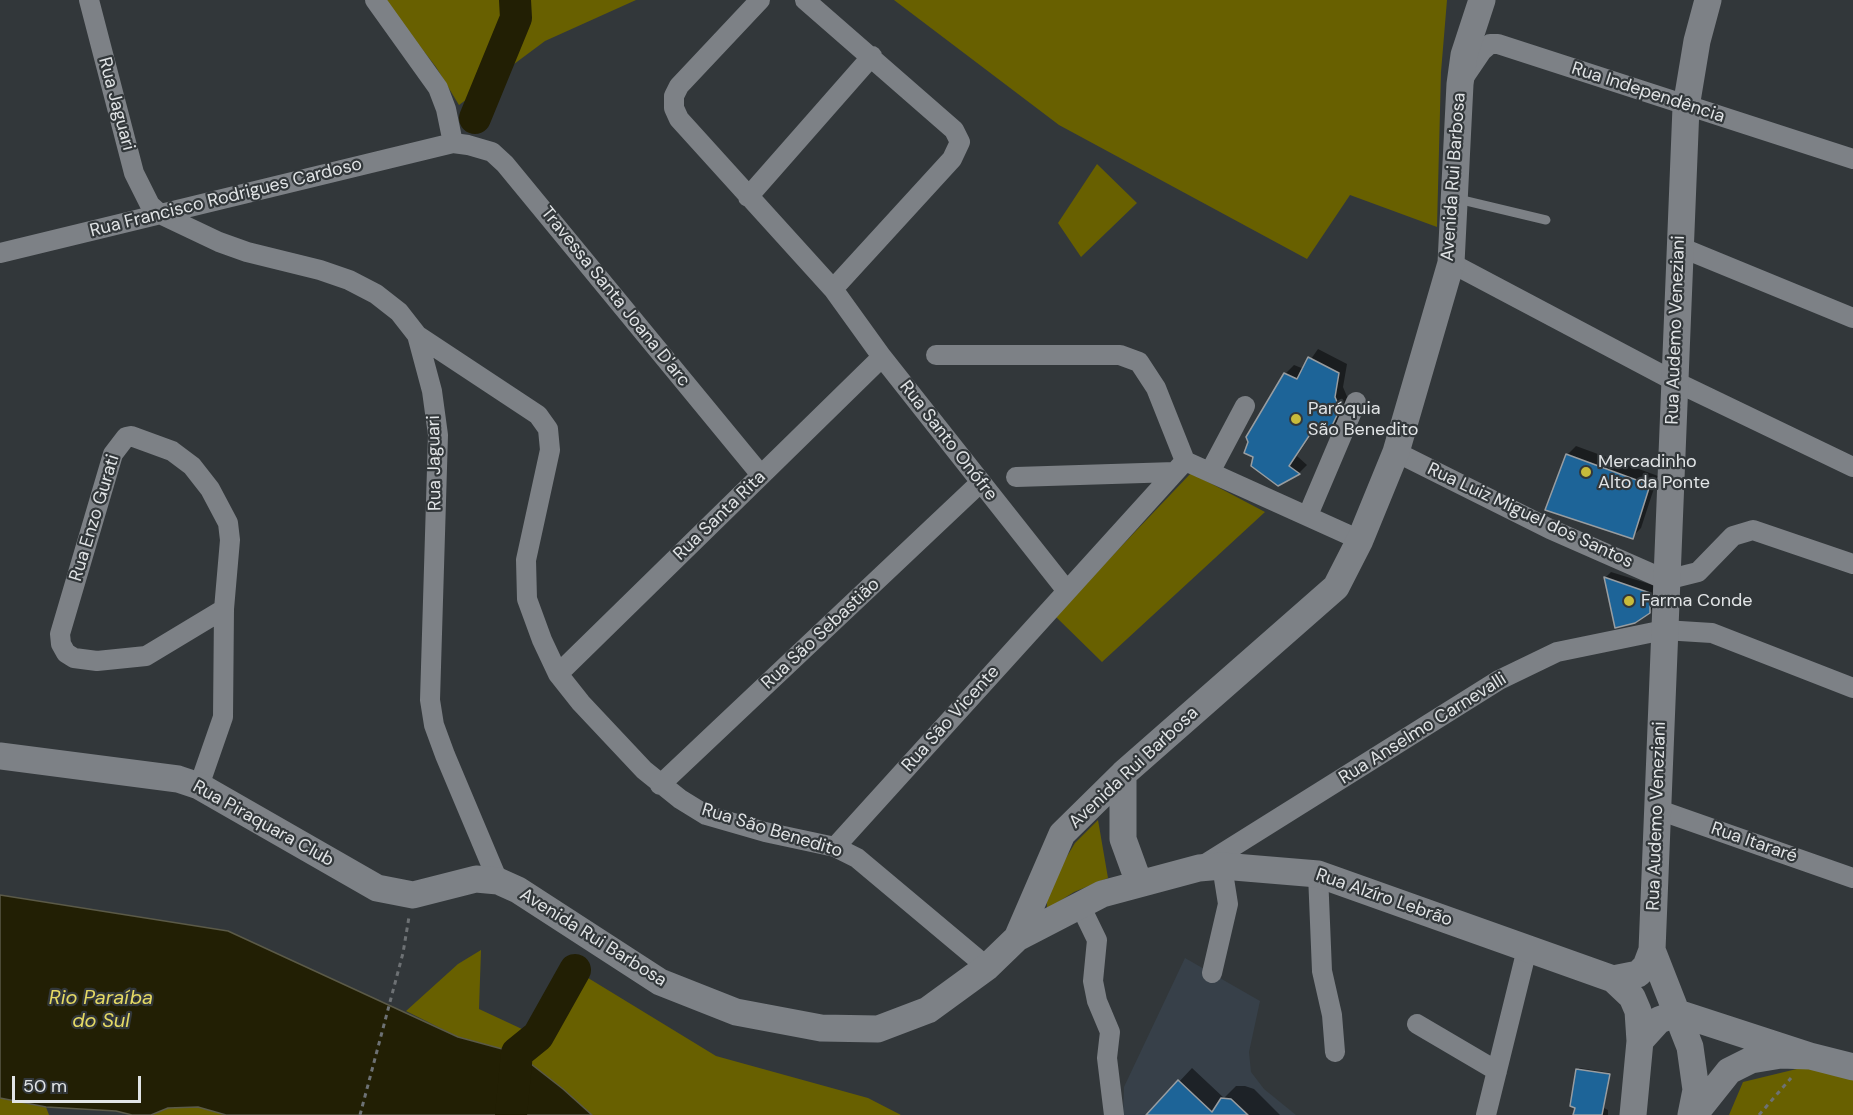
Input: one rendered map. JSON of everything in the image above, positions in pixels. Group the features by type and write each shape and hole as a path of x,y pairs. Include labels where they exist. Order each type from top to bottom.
{"main road":[{"path":"1464,0 1464,55"},
{"name":"Avenida Rui Barbosa","path":"413,895 476,879 498,881 518,890 660,982 736,1012 820,1028 878,1029 928,1010 987,967 1017,938 1062,834 1123,774 1336,587 1360,540 1396,452 1451,263 1460,84 1464,55 1482,0"},
{"name":"Rua Audemo Veneziani","path":"1693,1115 1696,1090 1690,1047 1652,950 1686,107 1697,40 1708,0"},
{"name":"Rua Piraquara Club","path":"0,756 178,779 199,786 377,888 413,895"},
{"path":"1123,774 1123,839 1138,883"},
{"name":"Rua Alzíro Lebrão","path":"1017,938 1102,894 1138,883 1211,867 1318,874 1612,979"},
{"path":"1612,979 1638,974 1646,966 1652,950"},
{"path":"1612,979 1632,996 1638,1011 1640,1041 1635,1111"},
{"path":"1640,1041 1659,1020 1678,1013 1810,1056"},
{"path":"1693,1115 1729,1071 1751,1060 1781,1055 1810,1056 1851,1063"}],"street":[{"name":"Rua Jaguari","path":"89,0 134,173 150,205 160,214 193,232 247,252 350,280 376,294 399,312 417,335 432,390 438,435 430,700 434,725 445,755 498,881"},
{"path":"375,0 438,88 446,110 453,143"},
{"name":"Rua Santo Onófre","path":"760,0 680,86 674,96 674,108 679,119 833,289 882,357 1066,591"},
{"path":"805,0 872,56 954,130 960,142 958,151 952,159 833,289"},
{"name":"Rua Independência","path":"1460,84 1482,51 1490,44 1498,44 1686,107 1853,159"},
{"path":"748,197 872,56"},
{"name":"Rua Francisco Rodrigues Cardoso","path":"0,253 453,143"},
{"name":"Travessa Santa Joana D'arc","path":"453,143 492,152 505,164 762,475"},
{"path":"1680,247 1853,318"},
{"path":"1451,263 1674,381 1853,467"},
{"name":"Rua São Benedito","path":"417,335 538,415 548,429 550,450 526,560 527,599 558,674 581,703 660,785 706,815 765,832 835,847 857,858 987,967"},
{"path":"936,355 1120,355 1139,362 1156,388 1180,466"},
{"name":"Rua Santa Rita","path":"558,674 882,357"},
{"path":"1308,515 1356,402"},
{"path":"1210,472 1245,406"},
{"name":"Rua Enzo Gurati","path":"199,786 224,717 224,609 230,540 228,523 220,506 192,466 172,451 131,436 126,437 113,454 60,634 61,644 66,653 74,658 97,661 146,656 224,609"},
{"name":"Rua Luiz Miguel dos Santos","path":"1396,452 1550,529 1666,580"},
{"path":"1017,477 1180,466 1210,472 1360,540"},
{"name":"Rua São Vicente","path":"835,847 1180,466"},
{"name":"Rua São Sebastião","path":"660,785 981,482"},
{"path":"1666,580 1698,572 1733,536 1753,530 1853,564"},
{"name":"Rua Anselmo Carnevalli","path":"1211,867 1499,680 1557,652 1664,630 1712,633 1853,688"},
{"name":"Rua Itararé","path":"1656,809 1853,878"},
{"path":"1211,867 1228,904 1212,974"},
{"path":"1318,874 1322,971 1332,1015 1335,1052"},
{"path":"1080,904 1097,940 1093,981 1096,1001 1110,1032 1107,1058 1114,1115"},
{"path":"1486,1115 1527,949"},
{"path":"1417,1024 1497,1071"}],"lane":[{"path":"1456,199 1546,220"}],"path":[{"path":"360,1115 403,953 413,895"},
{"path":"1759,1115 1810,1056"}],"shaded area":[{"path":"384,0 636,0 545,41 459,105 436,67"},
{"path":"894,0 1447,0 1441,72 1437,227 1350,195 1307,259 1059,125"},
{"path":"1097,164 1137,203 1081,257 1058,223"},
{"path":"1191,473 1265,512 1102,662 1055,616"},
{"path":"1098,820 1108,878 1074,892 1047,909 1047,896 1057,873 1075,843"},
{"path":"481,950 479,1009 537,1036 575,970 716,1056 868,1098 901,1115 592,1115 517,1053 458,1037 406,1011 458,964"},
{"path":"1185,958 1260,1001 1249,1052 1251,1072 1264,1089 1296,1115 1123,1115 1124,1087"},
{"path":"1809,1066 1853,1075 1853,1115 1729,1115 1743,1082"},
{"path":"0,1098 46,1107 49,1115 0,1115"},
{"path":"198,1107 226,1115 151,1115 168,1108"}],"water":[{"name":"Rio Paraíba do Sul","path":"0,895 228,931 458,1037 517,1053 592,1115 226,1115 198,1107 168,1108 151,1115 132,1115 116,1111 46,1107 0,1098"}],"building":[{"name":"Paróquia São Benedito","path":"1308,357 1339,373 1335,397 1340,409 1329,432 1315,427 1289,466 1300,474 1278,486 1251,466 1253,457 1244,453 1248,442 1246,437 1284,373 1297,379"},
{"name":"Mercadinho Alto da Ponte","path":"1566,454 1650,485 1633,539 1545,510"},
{"name":"Farma Conde","path":"1604,577 1650,593 1650,613 1635,623 1615,628"},
{"path":"1576,1069 1610,1074 1602,1115 1573,1115 1575,1108 1570,1106"},
{"path":"1178,1080 1212,1112 1221,1098 1231,1099 1248,1115 1146,1115"}],"waterway":[{"path":"475,118 516,18 515,0"},
{"path":"511,1115 517,1053 538,1036 575,970"}],"place":[{"name":"Paróquia São Benedito","path":"1296,419"},
{"name":"Mercadinho Alto da Ponte","path":"1586,472"},
{"name":"Farma Conde","path":"1629,601"}]}
